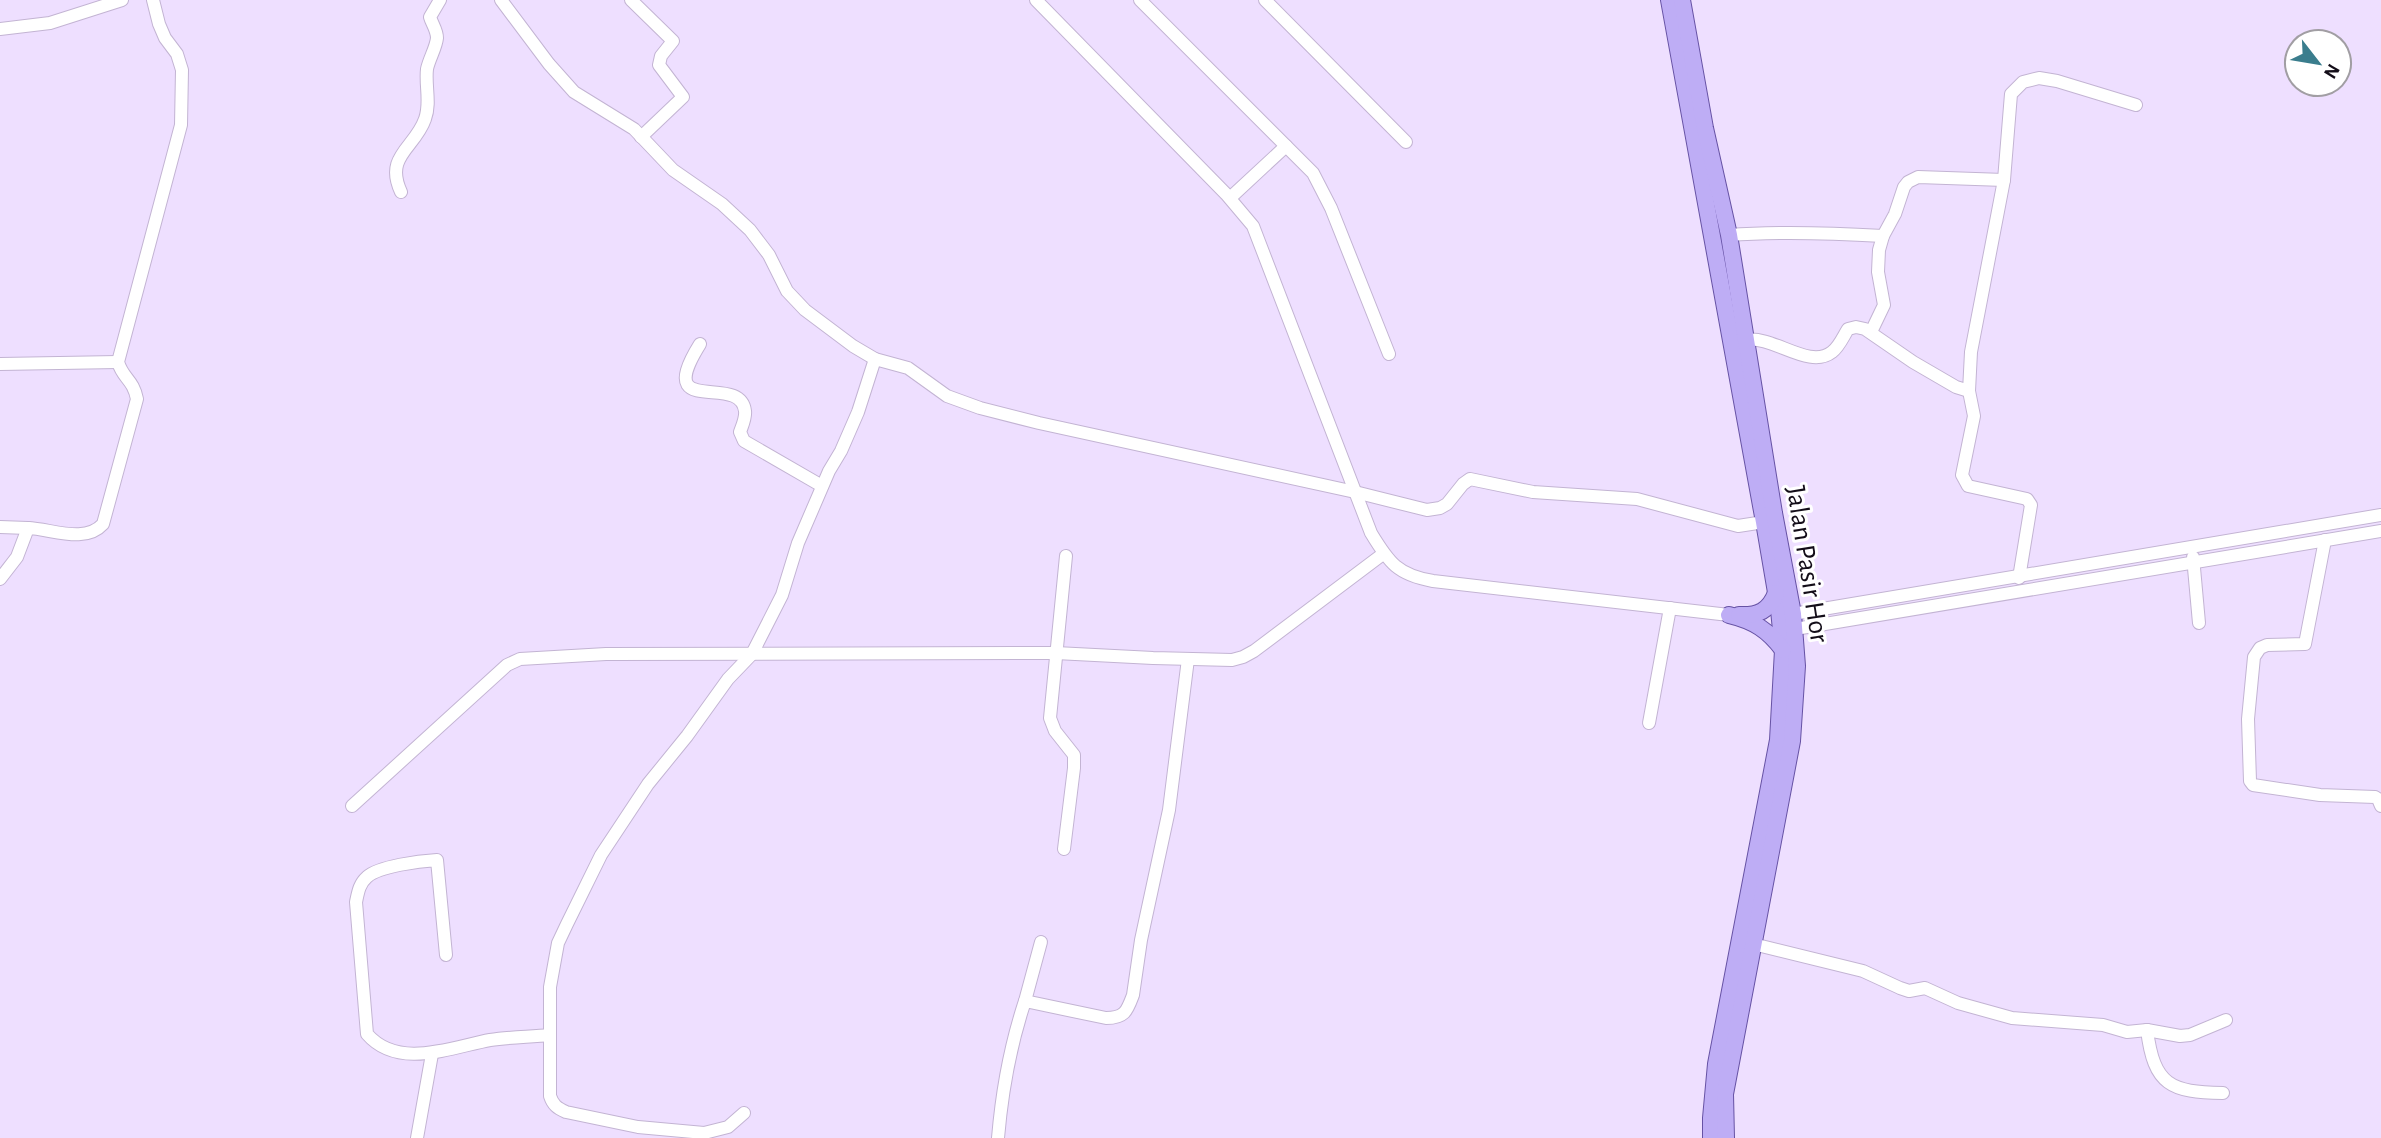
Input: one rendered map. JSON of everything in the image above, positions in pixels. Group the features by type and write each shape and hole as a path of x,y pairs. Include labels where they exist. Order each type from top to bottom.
{"main road":[{"name":"Jalan Pasir Hor","path":"1669,0 1764,522 1783,650 1778,740 1716,1064 1712,1138"},
{"name":"Jalan Pasir Hor","path":"1682,0 1705,128 1729,235 1794,622 1797,690 1793,741 1725,1094 1726,1138"},
{"path":"1729,615 1762,612 1771,604 1776,593"},
{"path":"1729,615 1758,625 1774,638 1783,650"}],"street":[{"path":"0,29 50,23 90,5 122,0"},
{"path":"0,527 86,535 96,532 103,524 137,399 135,386 121,371 118,362 181,125 182,70 177,54 162,31 153,0"},
{"path":"401,192 395,180 395,167 427,115 427,70 437,39 430,17 440,0"},
{"path":"501,0 549,64 574,92 620,120 673,170 722,204 750,230 769,255 793,299 853,346 875,359 908,368 935,389 980,408 1427,510 1447,504 1470,479 1533,492 1637,499 1731,524 1751,525 1764,522"},
{"path":"631,0 673,41 661,56 659,65 683,97 641,137"},
{"path":"1036,0 1230,198 1253,226 1371,533 1383,554 1400,570 1425,580 1729,615"},
{"path":"1140,0 1313,173 1331,208 1389,354"},
{"path":"1265,0 1406,142"},
{"path":"2019,578 2031,505 2027,499 1968,486 1962,475 1974,416 1969,391 1971,352 2004,180 2011,94 2023,82 2039,78 2136,105"},
{"path":"1230,198 1286,146"},
{"path":"1871,332 1884,305 1878,272 1879,250 1904,187 1918,177 2004,180"},
{"path":"1729,235 1832,233 1883,236"},
{"path":"1746,340 1760,340 1803,355 1821,357 1831,354 1848,329 1856,327 1871,332 1923,368 1956,387 1969,391"},
{"path":"700,344 688,363 685,374 690,388 740,400 746,415 740,432 744,441 822,486"},
{"path":"744,1113 728,1126 704,1133 623,1124 566,1112 553,1104 550,1096 550,986 558,943 588,878 648,784 728,679 752,654 782,595 798,543 858,412 875,359"},
{"path":"0,364 118,362"},
{"path":"1794,622 2019,578 2381,515"},
{"path":"0,579 17,557 28,528"},
{"path":"1794,622 2381,531"},
{"path":"2325,540 2305,644 2267,645 2260,648 2254,657 2248,719 2250,781 2253,785 2320,795 2375,797 2381,806"},
{"path":"2192,548 2199,623"},
{"path":"352,806 508,665 520,659 606,654 1056,653 1232,660 1243,657 1383,554"},
{"path":"1064,849 1074,755 1055,731 1050,718 1066,556"},
{"path":"1649,723 1670,608"},
{"path":"1025,1001 1106,1018 1117,1018 1125,1013 1130,1004 1169,810 1188,659"},
{"path":"446,955 437,860 379,870 367,877 358,888 356,902 367,1034 380,1046 392,1051 432,1054 491,1040 550,1035"},
{"path":"998,1138 1002,1089 1015,1030 1041,942"},
{"path":"1753,944 1864,971 1909,991 1925,988 1958,1003 2012,1018 2104,1025 2127,1032 2147,1030 2190,1035 2226,1020"},
{"path":"2147,1030 2155,1069 2169,1083 2187,1092 2224,1093"},
{"path":"417,1138 432,1054"},
{"path":"621,1138 623,1124"}]}
